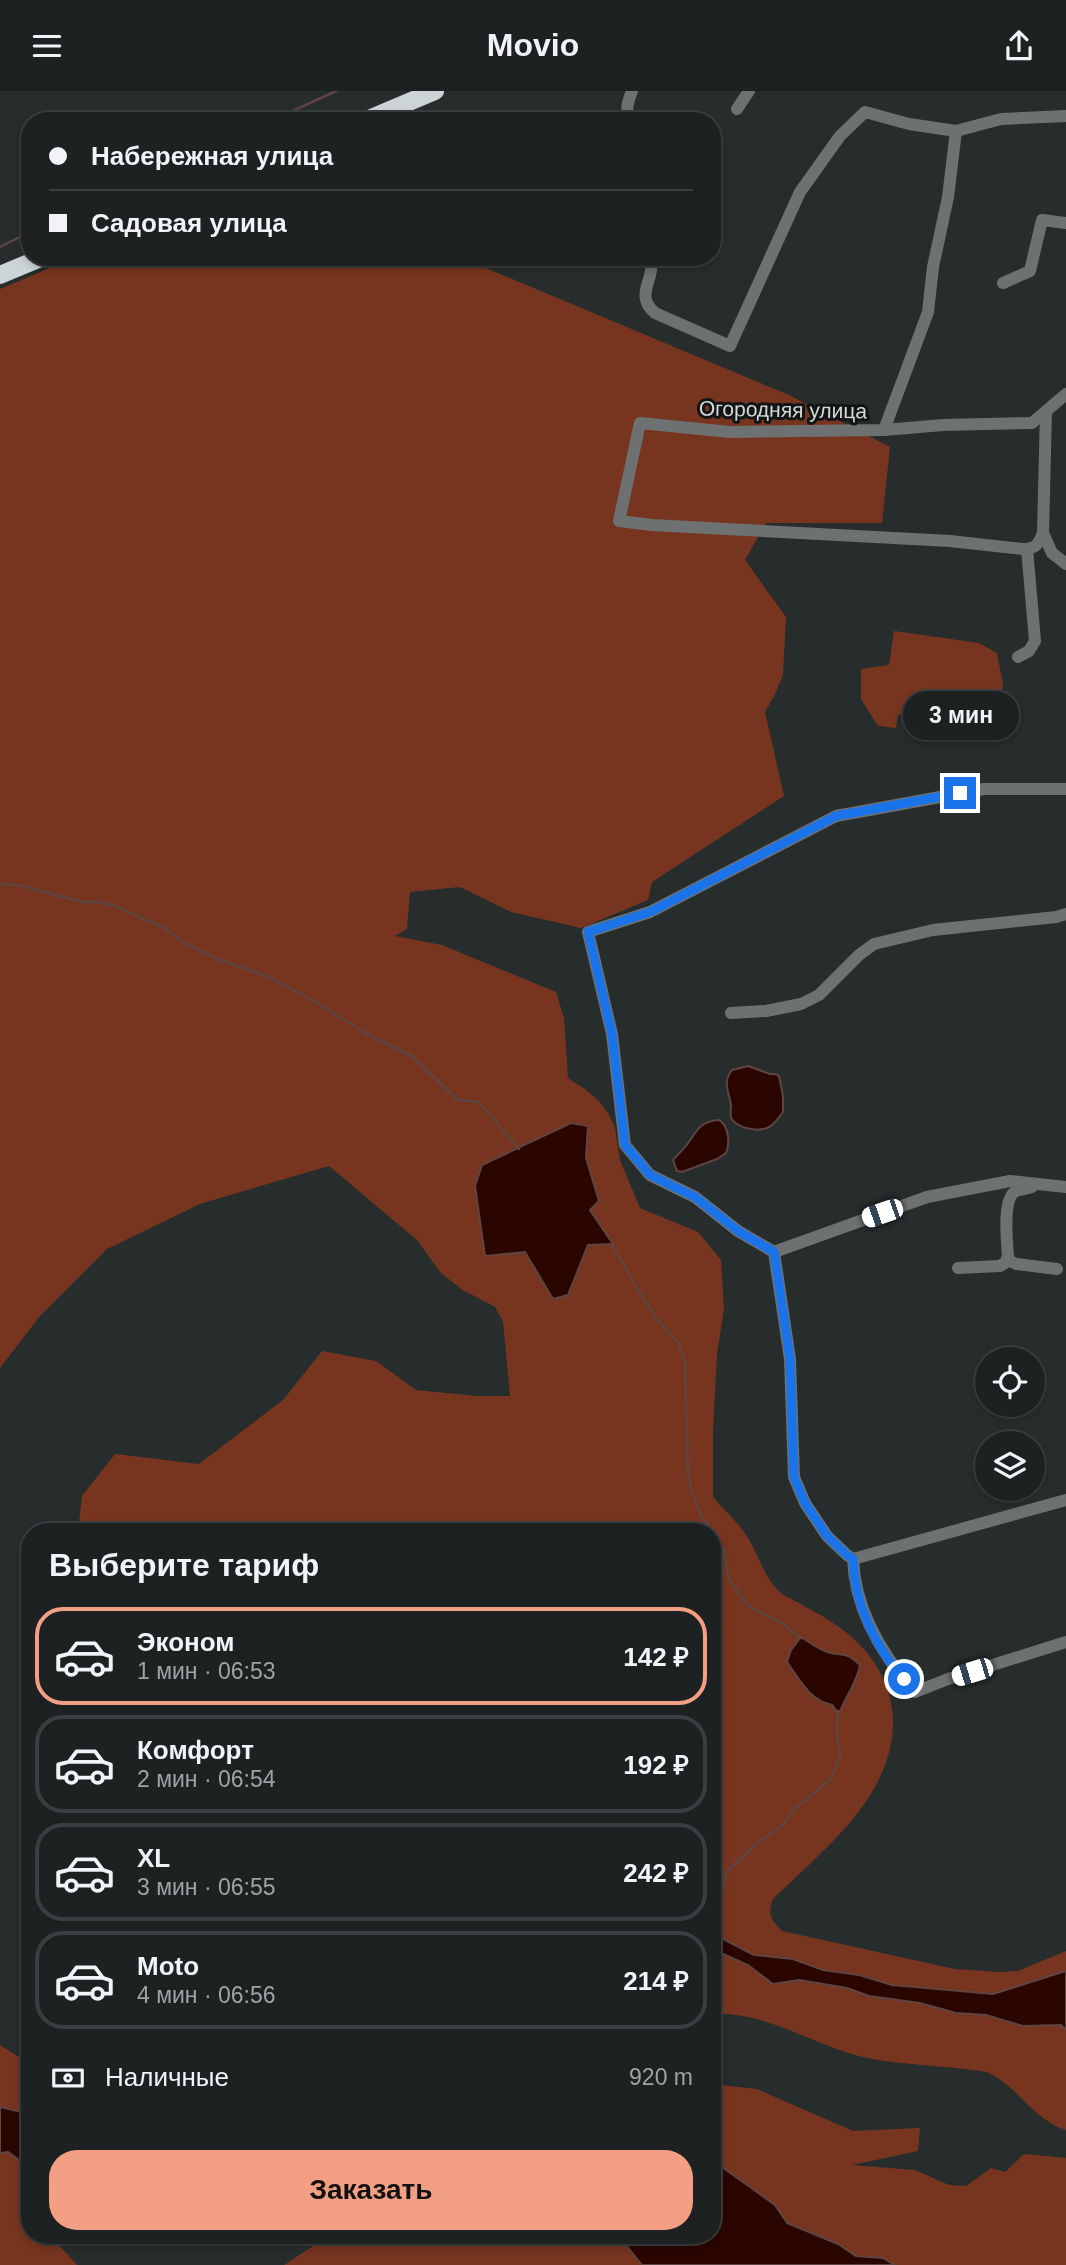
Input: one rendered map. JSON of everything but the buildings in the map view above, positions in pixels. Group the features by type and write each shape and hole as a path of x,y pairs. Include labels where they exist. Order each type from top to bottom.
{"highway":[{"path":"386,112 435,91"},
{"path":"0,275 22,266"}],"street":[{"path":"627,112 632,91"},
{"path":"737,109 749,91"},
{"path":"652,266 646,286 648,307 655,313 730,346 800,192 832,146 865,112 909,124 956,131 1001,119 1065,116"},
{"path":"884,430 928,312 933,267 948,197 956,131"},
{"path":"1003,283 1030,271 1042,220 1066,223"},
{"path":"1018,657 1029,651 1035,641 1027,549 1038,545 1043,533 1046,411 1065,395"},
{"name":"Огородняя улица","path":"1027,549 950,541 679,527 619,521 640,423 730,432 884,430 943,425 1032,423 1046,411"},
{"path":"1043,533 1052,554 1066,564"},
{"path":"774,1252 738,1231 695,1197 650,1175 625,1145 612,1034 588,932 650,912 836,816 984,789 1066,789"},
{"path":"731,1013 766,1011 801,1004 820,995 859,955 874,944 933,930 1066,914"},
{"path":"774,1252 927,1197 1010,1181 1066,1187"},
{"path":"958,1268 1000,1266 1005,1263 1008,1257 1007,1206 1010,1196 1017,1190 1031,1189 1034,1184"},
{"path":"774,1252 790,1359 794,1477 805,1503 827,1536 847,1555 853,1559 1066,1500"},
{"path":"1008,1257 1016,1264 1057,1269"},
{"path":"853,1559 853,1572 868,1625 893,1667 915,1692 1066,1642"}],"shaded area":[{"path":"55,266 481,266 789,395 890,447 882,523 766,523 745,560 786,617 783,675 765,712 784,796 652,882 648,900 581,928 511,912 460,887 410,892 407,929 395,936 442,945 556,992 564,1018 568,1078 599,1101 608,1113 615,1128 620,1160 640,1208 698,1232 721,1260 724,1309 717,1354 713,1497 744,1533 775,1587 783,1595 825,1618 851,1637 872,1659 887,1689 893,1723 890,1750 881,1775 868,1799 833,1842 773,1899 770,1913 773,1920 782,1931 955,1969 1018,1971 1066,1951 1066,2130 1044,2119 1008,2086 987,2072 863,2057 770,2023 721,2014 721,1523 79,1523 82,1496 115,1454 199,1464 283,1400 322,1351 376,1361 416,1390 477,1396 510,1396 503,1322 495,1307 461,1289 440,1272 417,1240 329,1166 200,1204 107,1249 40,1316 0,1368 0,289"},
{"path":"894,631 979,643 997,653 1003,684 997,714 966,720 926,710 898,715 896,728 878,726 861,699 861,669 889,665"},
{"path":"748,1066 779,1076 783,1112 767,1128 747,1128 731,1118 727,1079 732,1070"},
{"path":"719,1120 728,1135 726,1153 682,1172 677,1171 673,1160 698,1129 706,1123"},
{"path":"571,1123 588,1126 586,1158 599,1201 590,1210 613,1244 588,1245 568,1295 553,1299 525,1252 485,1256 475,1186 482,1165"},
{"path":"801,1637 824,1651 847,1656 860,1665 839,1714 832,1705 811,1694 787,1662 791,1650"},
{"path":"721,1940 754,1955 793,1959 823,1970 859,1975 892,1985 993,1994 1066,1971 1066,2030 1061,2025 1023,2026 986,2015 956,2013 920,2003 869,1996 847,1988 799,1980 773,1984 748,1965 721,1953"},
{"path":"0,2045 21,2058 21,2244 58,2244 77,2265 0,2265"},
{"path":"721,2085 757,2089 853,2131 920,2128 918,2151 852,2165 915,2170 949,2185 966,2186 991,2168 1005,2172 1024,2154 1066,2158 1066,2265 284,2265 313,2246 721,2244"},
{"path":"0,2107 21,2112 21,2161 8,2152 0,2153"},
{"path":"721,2166 775,2205 787,2223 838,2244 856,2256 883,2258 895,2265 642,2265 625,2244 721,2244"}],"waterway":[{"path":"290,112 336,91"},
{"path":"0,247 21,236"},
{"path":"0,884 19,885 82,902 101,902 118,907 166,929 215,958 269,977 378,1040 412,1056 458,1100 479,1102 519,1149"},
{"path":"612,1244 656,1318 678,1342 685,1362 688,1473 702,1518 707,1523"},
{"path":"721,1544 729,1580 749,1607 780,1622 801,1638"},
{"path":"721,1894 727,1871 783,1825 795,1809 831,1779 840,1757 838,1711"}],"route":[{"path":"904,1679 893,1667 868,1625 853,1572 853,1559 827,1536 805,1503 794,1477 790,1359 774,1252 738,1231 695,1197 650,1175 625,1145 612,1034 588,932 650,912 836,816 960,793"}]}
